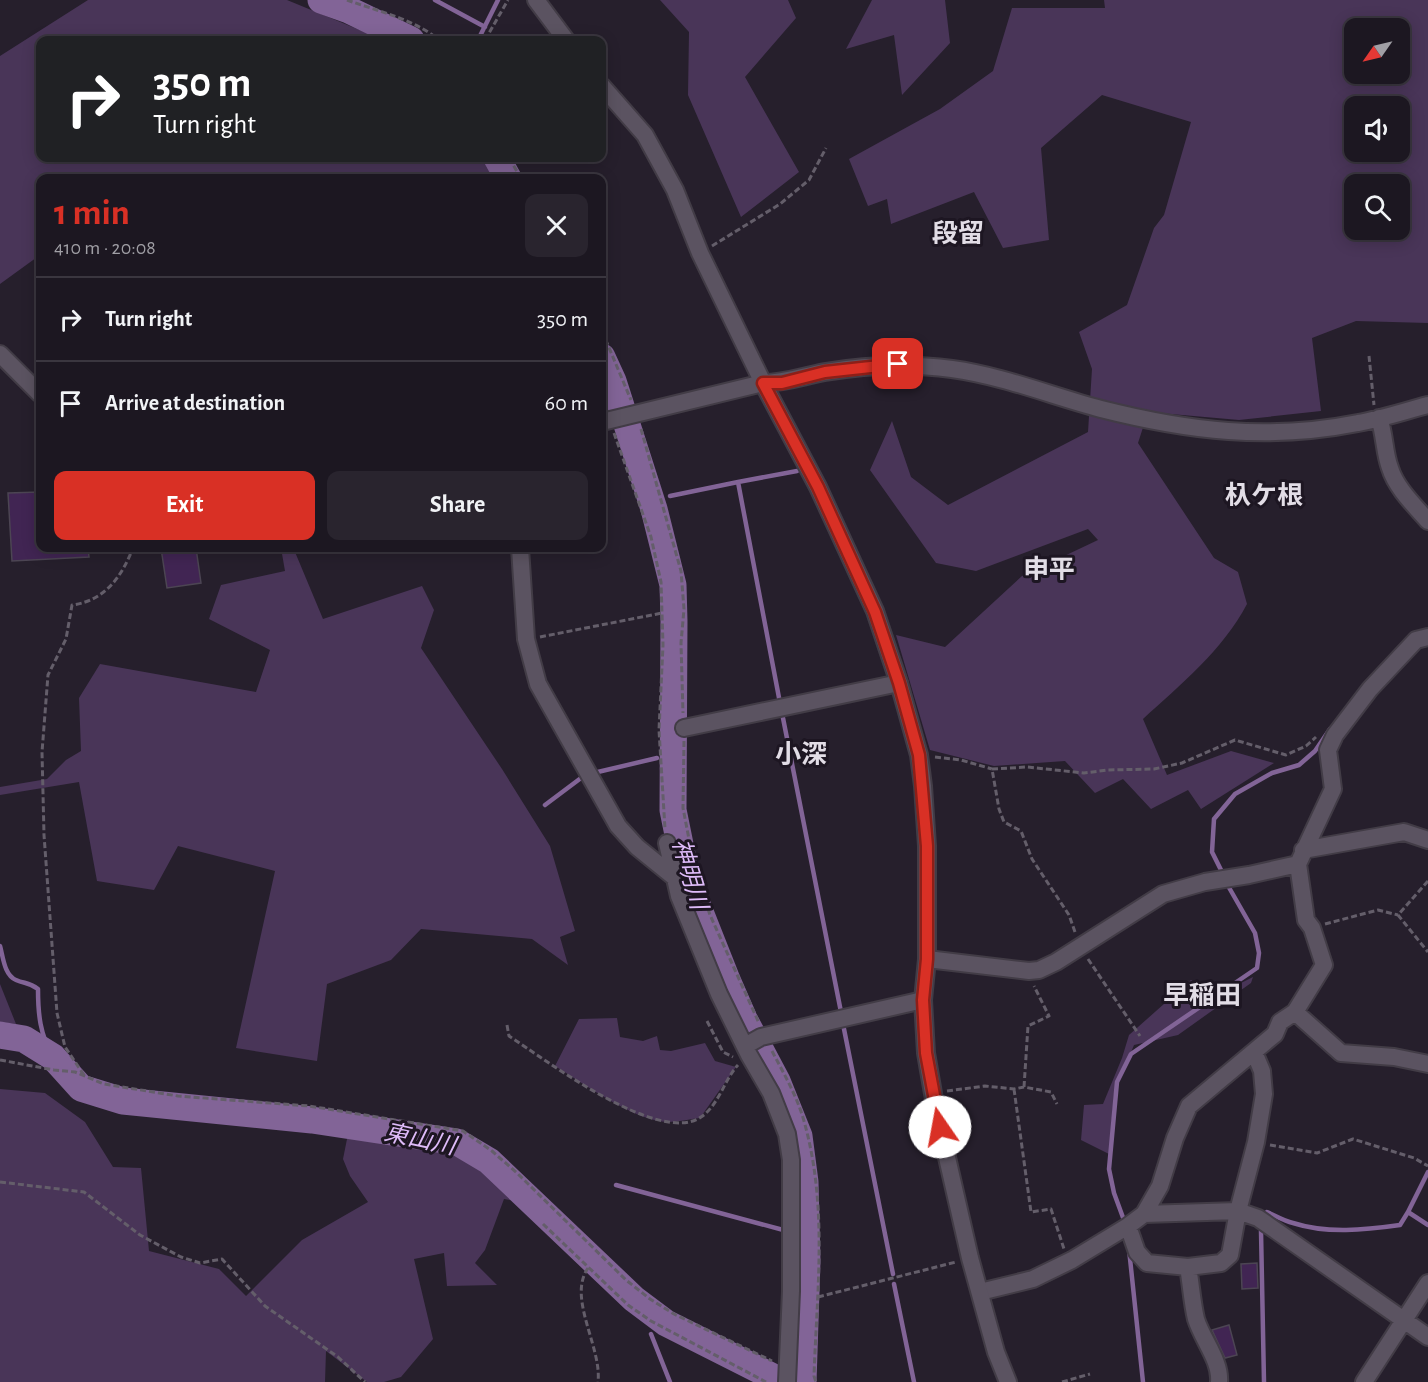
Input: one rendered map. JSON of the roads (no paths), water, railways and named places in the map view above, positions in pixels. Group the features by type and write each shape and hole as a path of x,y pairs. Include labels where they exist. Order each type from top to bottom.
{"street":[{"path":"536,0 563,36"},
{"path":"606,91 645,135 675,190 700,253 763,383 818,487 875,612 899,683 919,755 927,846 927,959 923,1000 926,1053 970,1258 996,1352 1008,1382"},
{"path":"0,354 36,390"},
{"path":"607,421 763,383 782,383 825,372 898,364 952,369 1015,383 1101,409 1162,423 1231,433 1300,432 1358,423 1428,405"},
{"path":"1379,418 1390,470 1403,491 1428,521"},
{"path":"520,552 526,639 538,684 618,826 637,847 674,877"},
{"path":"980,1292 1033,1279 1068,1262 1144,1214 1160,1186 1175,1138 1189,1106 1275,1034 1281,1022 1295,1012 1324,965 1312,928 1306,920 1300,857 1333,789 1328,750 1335,735 1378,681 1416,640 1428,637"},
{"path":"684,728 899,683"},
{"path":"927,959 1029,971 1039,970 1163,894 1204,882 1249,875 1300,857 1404,832 1428,840"},
{"path":"667,843 679,896 719,994 754,1044 787,1134 791,1160 791,1291 788,1374"},
{"path":"754,1044 923,1000"},
{"path":"1295,1012 1341,1053 1394,1057 1428,1064"},
{"path":"1128,1226 1137,1252 1147,1263 1188,1267 1221,1263 1230,1255 1238,1211 1256,1142 1264,1094 1262,1071 1254,1052"},
{"path":"1144,1214 1238,1211 1258,1218 1428,1337"},
{"path":"1188,1267 1196,1318 1215,1362 1219,1382"},
{"path":"1364,1382 1428,1283"}],"waterway":[{"name":"神明川","path":"321,0 349,10 403,36"},
{"path":"435,0 485,27"},
{"path":"480,36 498,0"},
{"name":"神明川","path":"499,162 506,174"},
{"name":"神明川","path":"606,366 654,509 673,585 673,810 687,879 727,980 744,1019 777,1081 799,1136 805,1182 807,1261 803,1382"},
{"path":"780,703 738,482 797,471"},
{"path":"670,496 738,482"},
{"path":"783,718 841,1012"},
{"path":"1224,876 1212,852 1214,819 1235,794 1272,773 1299,765 1315,751 1330,729"},
{"path":"545,805 585,775 657,758"},
{"path":"1125,1223 1114,1193 1109,1169 1117,1082 1131,1054 1257,968 1259,953 1255,933 1227,884"},
{"path":"0,946 5,965 12,978 38,989 41,1024 45,1041 53,1057"},
{"path":"843,1024 893,1274"},
{"name":"東山川","path":"0,1035 24,1039 53,1057 81,1088 123,1101 312,1120 457,1142 489,1161 634,1299 666,1323 783,1382"},
{"path":"1408,1212 1428,1172"},
{"path":"616,1185 787,1231"},
{"path":"1267,1212 1290,1222 1319,1229 1360,1229 1400,1225 1408,1212 1428,1225"},
{"path":"1261,1231 1264,1382"},
{"path":"1129,1249 1143,1382"},
{"path":"894,1284 914,1382"},
{"path":"651,1334 670,1382"}],"district":[{"name":"段留","path":"958,233"},
{"name":"杁ケ根","path":"1264,495"},
{"name":"申平","path":"1049,569"},
{"name":"小深","path":"801,754"},
{"name":"早稲田","path":"1202,995"}]}
